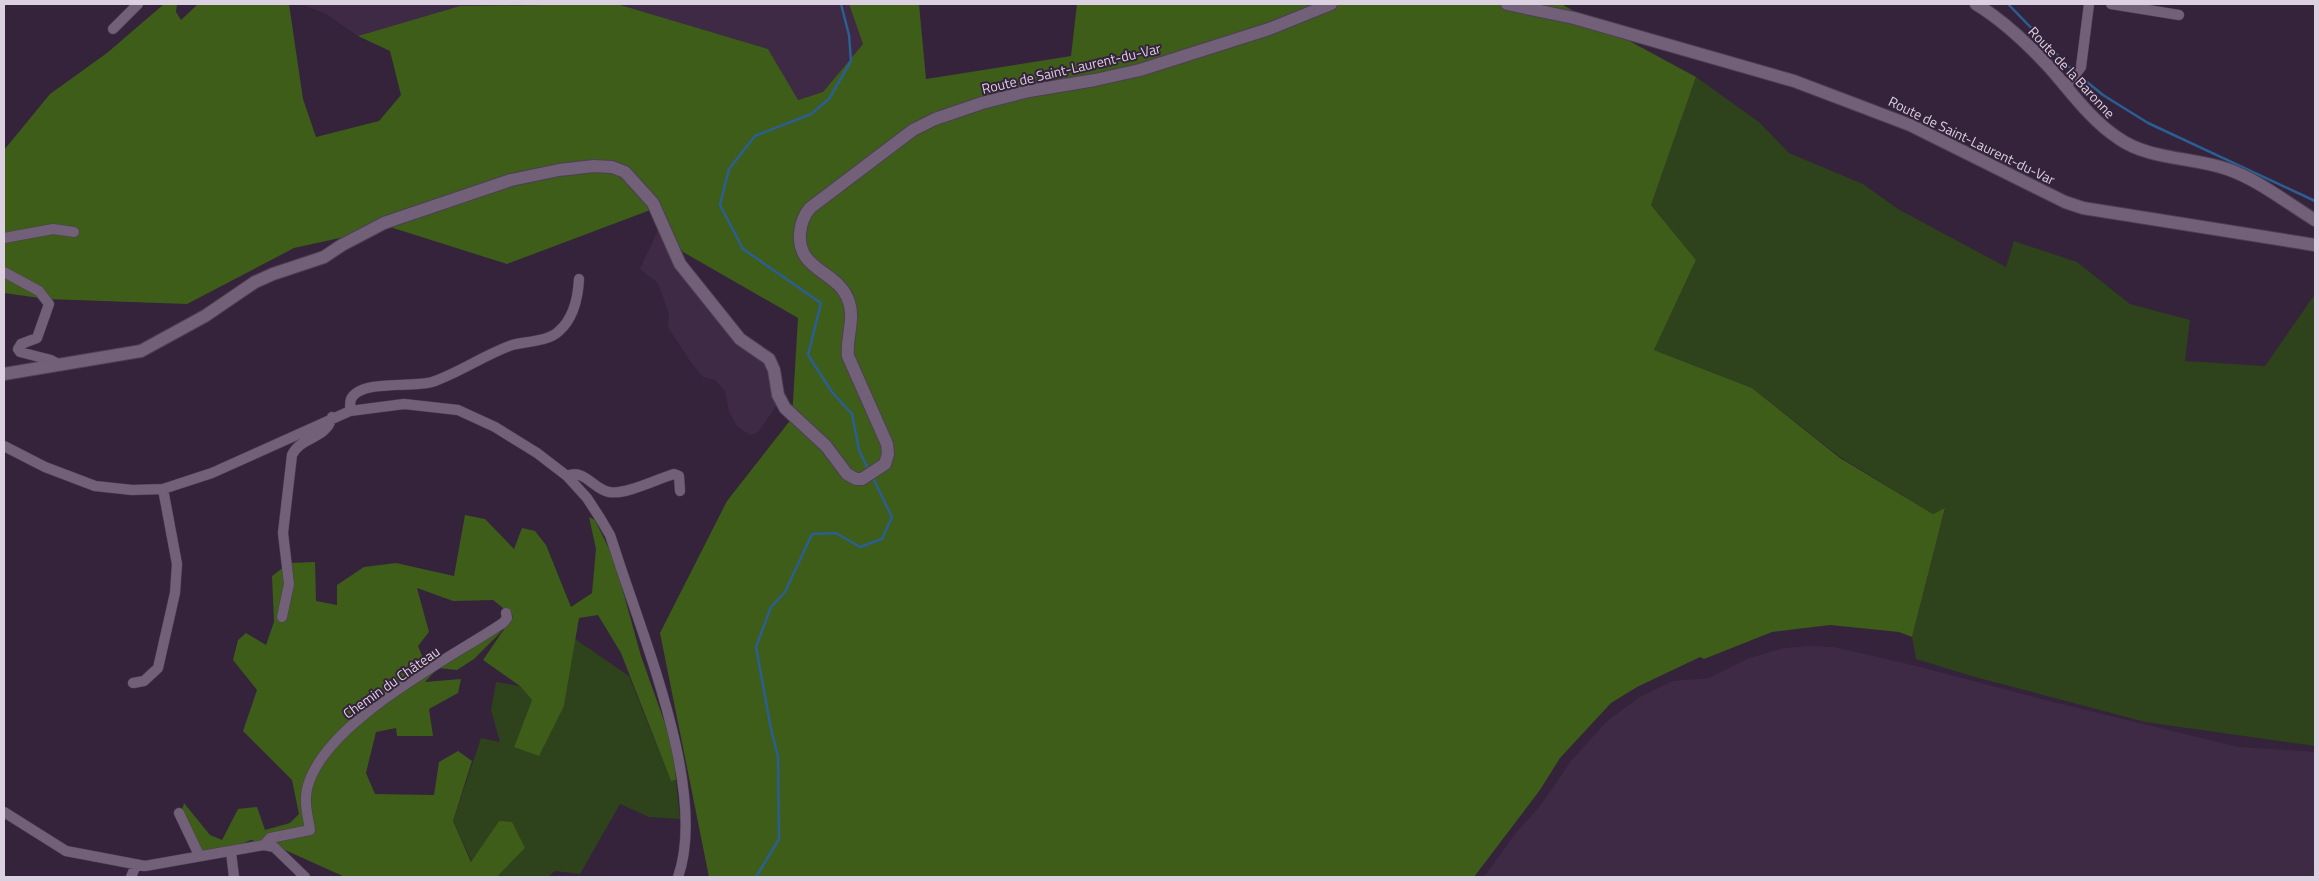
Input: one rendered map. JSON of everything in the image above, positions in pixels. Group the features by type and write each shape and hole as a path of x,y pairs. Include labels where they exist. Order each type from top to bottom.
{"street":[{"path":"113,29 138,4"},
{"name":"Route de Saint-Laurent-du-Var","path":"4,374 141,351 205,316 255,282 324,257 342,245 384,223 511,180 559,170 612,167 625,172 653,203 680,264 740,339 769,359 774,370 778,395 790,415 826,446 847,474 856,480 862,479 885,464 888,454 884,436 848,356 847,340 851,314 849,301 836,282 806,259 800,245 801,226 810,208 906,135 935,119 974,105 1028,90 1095,80 1140,70 1269,29 1331,4"},
{"name":"Route de Saint-Laurent-du-Var","path":"1507,4 1559,13 1794,81 1910,125 2064,202 2083,208 2315,244"},
{"name":"Route de la Baronne","path":"1976,4 2004,23 2020,37 2088,112 2120,140 2138,149 2229,170 2251,180 2315,220"},
{"path":"2066,88 2080,67 2089,4"},
{"path":"2111,4 2179,14"},
{"path":"4,238 53,229 74,232"},
{"path":"4,272 39,291 49,304 37,338 20,344 18,349 20,352 60,365"},
{"path":"350,410 351,400 358,391 383,386 430,383 511,346 549,338 559,331 571,315 578,296 579,279"},
{"path":"4,446 45,467 95,486 132,490 163,489 212,473 350,410 404,404 458,410 495,428 529,448 567,476 587,498 610,535 672,729 683,790 686,830 678,877"},
{"path":"282,617 288,584 283,532 292,455 296,448 327,429 332,417"},
{"path":"567,476 577,474 608,492 620,492 674,474 679,476 680,491"},
{"path":"133,683 144,681 158,668 175,593 177,564 163,489"},
{"name":"Chemin du Château","path":"4,812 66,851 136,865 152,866 264,845 270,838 310,830 305,804 308,787 319,761 340,736 372,708 503,623 507,618 506,613"},
{"path":"179,813 199,856"},
{"path":"264,845 274,847 305,877"},
{"path":"231,852 234,877"},
{"path":"131,877 136,865"}],"shaded area":[{"path":"302,4 587,4 460,6 358,36 326,14"},
{"path":"617,4 849,4 863,44 823,92 797,100 768,49"},
{"path":"659,228 766,364 772,379 776,406 758,432 750,435 737,426 729,412 725,391 715,380 703,377 668,327 669,314 658,283 640,269"},
{"path":"1834,647 1912,665 2238,747 2315,752 2315,877 1484,877 1516,833 1540,806 1571,761 1606,722 1638,698 1673,681 1709,678 1749,658 1784,648"}],"green space":[{"path":"164,4 177,4 176,12 181,20 198,4 289,4 303,99 316,137 379,121 401,95 390,51 358,36 460,6 617,4 768,49 798,100 823,92 863,44 849,4 919,4 926,79 1071,56 1077,4 1561,4 1696,77 1651,205 1696,260 1654,350 1752,388 1840,458 1933,514 1945,508 1912,637 1899,632 1830,625 1772,632 1704,659 1700,657 1637,687 1611,703 1560,758 1540,790 1474,877 709,877 660,633 727,501 792,418 798,318 683,252 653,209 507,264 390,227 294,248 187,304 47,299 4,293 4,150 50,94 107,53"},
{"path":"1696,77 1759,122 1789,153 1863,184 1898,209 2006,267 2014,241 2077,262 2130,304 2190,320 2185,361 2265,366 2315,294 2315,746 2145,722 1975,677 1916,659 1912,637 1945,509 1933,514 1840,457 1752,388 1654,350 1696,260 1651,205"},
{"path":"465,515 485,519 514,549 522,528 535,531 546,545 571,607 592,593 596,549 589,517 595,520 614,559 641,656 673,746 676,780 671,781 621,653 598,615 579,618 564,706 539,756 514,747 532,700 520,686 483,660 513,616 493,600 453,601 417,588 429,632 418,646 425,663 502,631 474,659 457,670 438,668 425,682 461,679 458,693 429,709 433,736 397,736 396,728 376,732 366,773 375,794 434,795 439,762 458,751 472,761 453,821 471,862 499,821 512,822 525,848 497,877 345,877 276,846 251,840 225,850 199,852 181,814 184,803 210,835 222,840 238,809 257,807 265,830 290,823 299,814 292,780 243,731 257,690 233,660 238,640 246,633 266,645 274,622 272,576 289,563 315,562 316,601 337,605 337,585 364,567 396,563 454,576"},
{"path":"575,639 629,676 671,781 676,780 680,819 649,817 620,804 580,874 555,871 548,877 497,877 525,848 499,821 472,862 453,821 481,738 500,742 491,710 496,682 520,686 532,700 514,747 564,706"}],"waterway":[{"path":"841,4 849,35 851,61 829,99 811,114 755,136 729,169 720,205 743,249 821,303 808,355 832,392 852,414 859,450 869,471"},
{"path":"2008,4 2073,71"},
{"path":"2082,78 2103,95 2148,123 2315,201"},
{"path":"756,877 779,839 778,757 756,647 771,607 785,592 812,534 836,533 860,547 882,539 892,517 873,478"}]}
